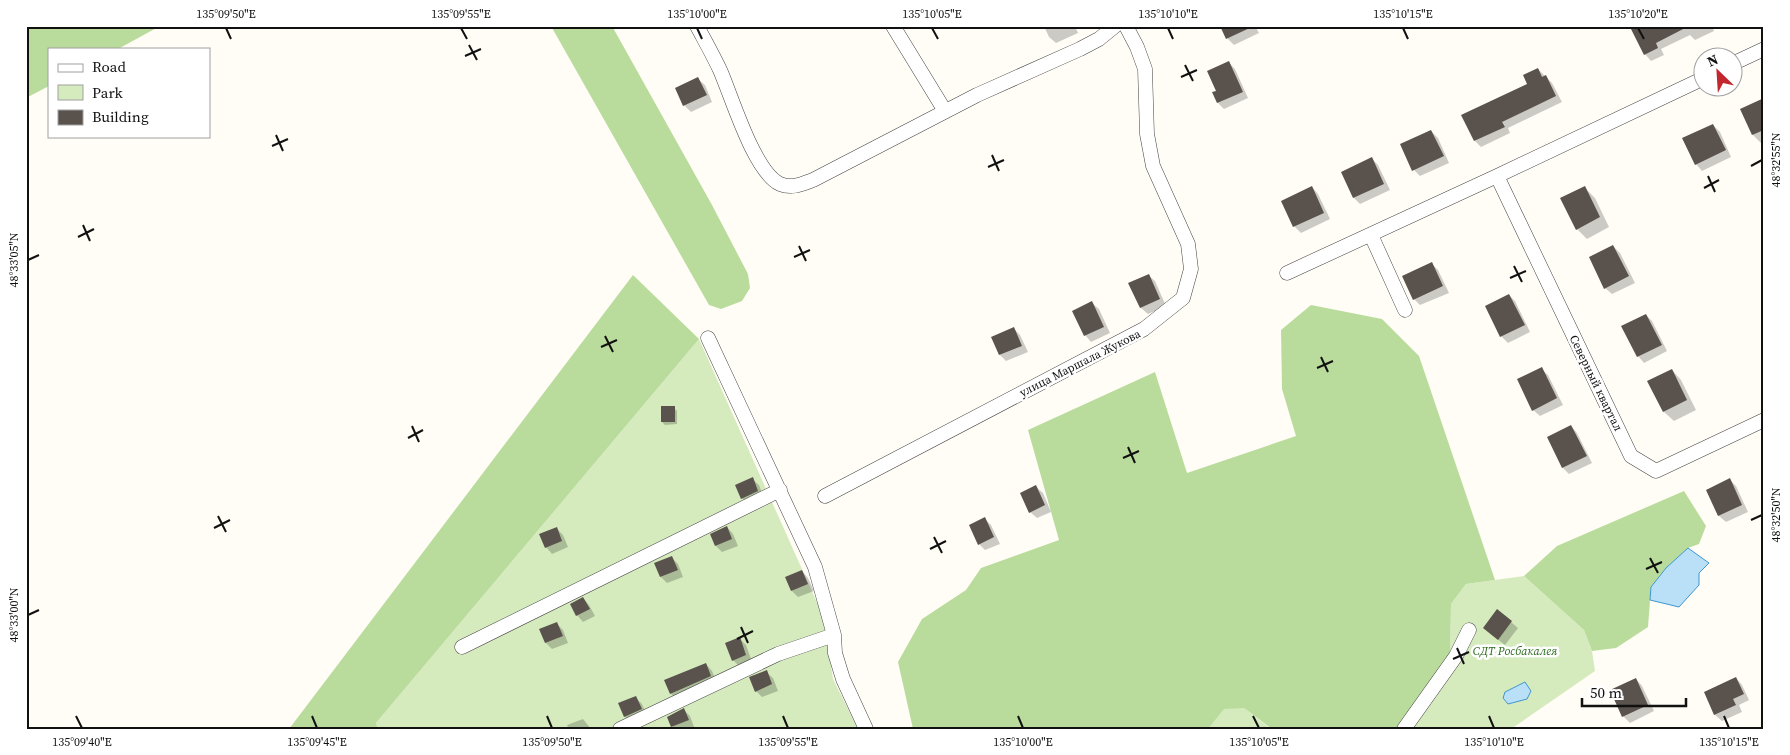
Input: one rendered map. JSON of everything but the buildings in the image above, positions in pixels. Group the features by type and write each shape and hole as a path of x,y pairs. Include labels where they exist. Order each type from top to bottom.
{"street":[{"path":"697,26 720,71 758,161 771,177 781,184 796,186 813,180 977,95 1080,49 1099,39 1115,26"},
{"path":"893,26 945,111"},
{"name":"улица Маршала Жукова","path":"825,496 1144,329 1183,298 1192,269 1188,244 1153,166 1147,134 1144,69 1137,47 1126,26"},
{"path":"1742,59 1764,49"},
{"path":"1287,273 1692,84"},
{"name":"Северный квартал","path":"1497,176 1631,456 1656,471 1764,420"},
{"path":"1371,235 1405,310"},
{"path":"708,338 815,567 834,635 835,653 843,679 866,729"},
{"path":"462,647 780,490"},
{"path":"1404,729 1456,656 1470,630"},
{"path":"620,729 778,654 834,635"}],"green space":[{"path":"26,26 160,26 120,48 48,48 48,87 26,98"},
{"path":"551,26 612,26 712,205 748,274 750,288 742,301 721,309 709,305"},
{"path":"633,275 699,339 376,723 378,729 289,729"},
{"path":"1311,305 1382,319 1419,356 1495,580 1466,584 1451,604 1450,658 1401,729 1272,729 1244,708 1224,709 1208,729 913,729 898,662 922,619 966,590 981,568 1059,540 1028,430 1155,372 1187,473 1296,436 1282,389 1281,330"},
{"path":"699,339 823,616 833,679 858,729 378,729 376,723"},
{"path":"1684,491 1706,526 1699,544 1688,548 1666,568 1651,587 1648,627 1616,648 1592,651 1584,630 1524,576 1557,546"},
{"name":"СДТ Росбакалея","path":"1524,576 1584,630 1592,651 1595,671 1511,729 1401,729 1450,658 1451,604 1466,584"},
{"path":"1224,708 1244,708 1271,729 1208,729"}],"water":[{"path":"1688,548 1709,563 1699,573 1699,585 1679,607 1650,600 1651,587 1666,568"},
{"path":"1525,682 1531,691 1527,699 1508,704 1503,698 1505,692"}]}
